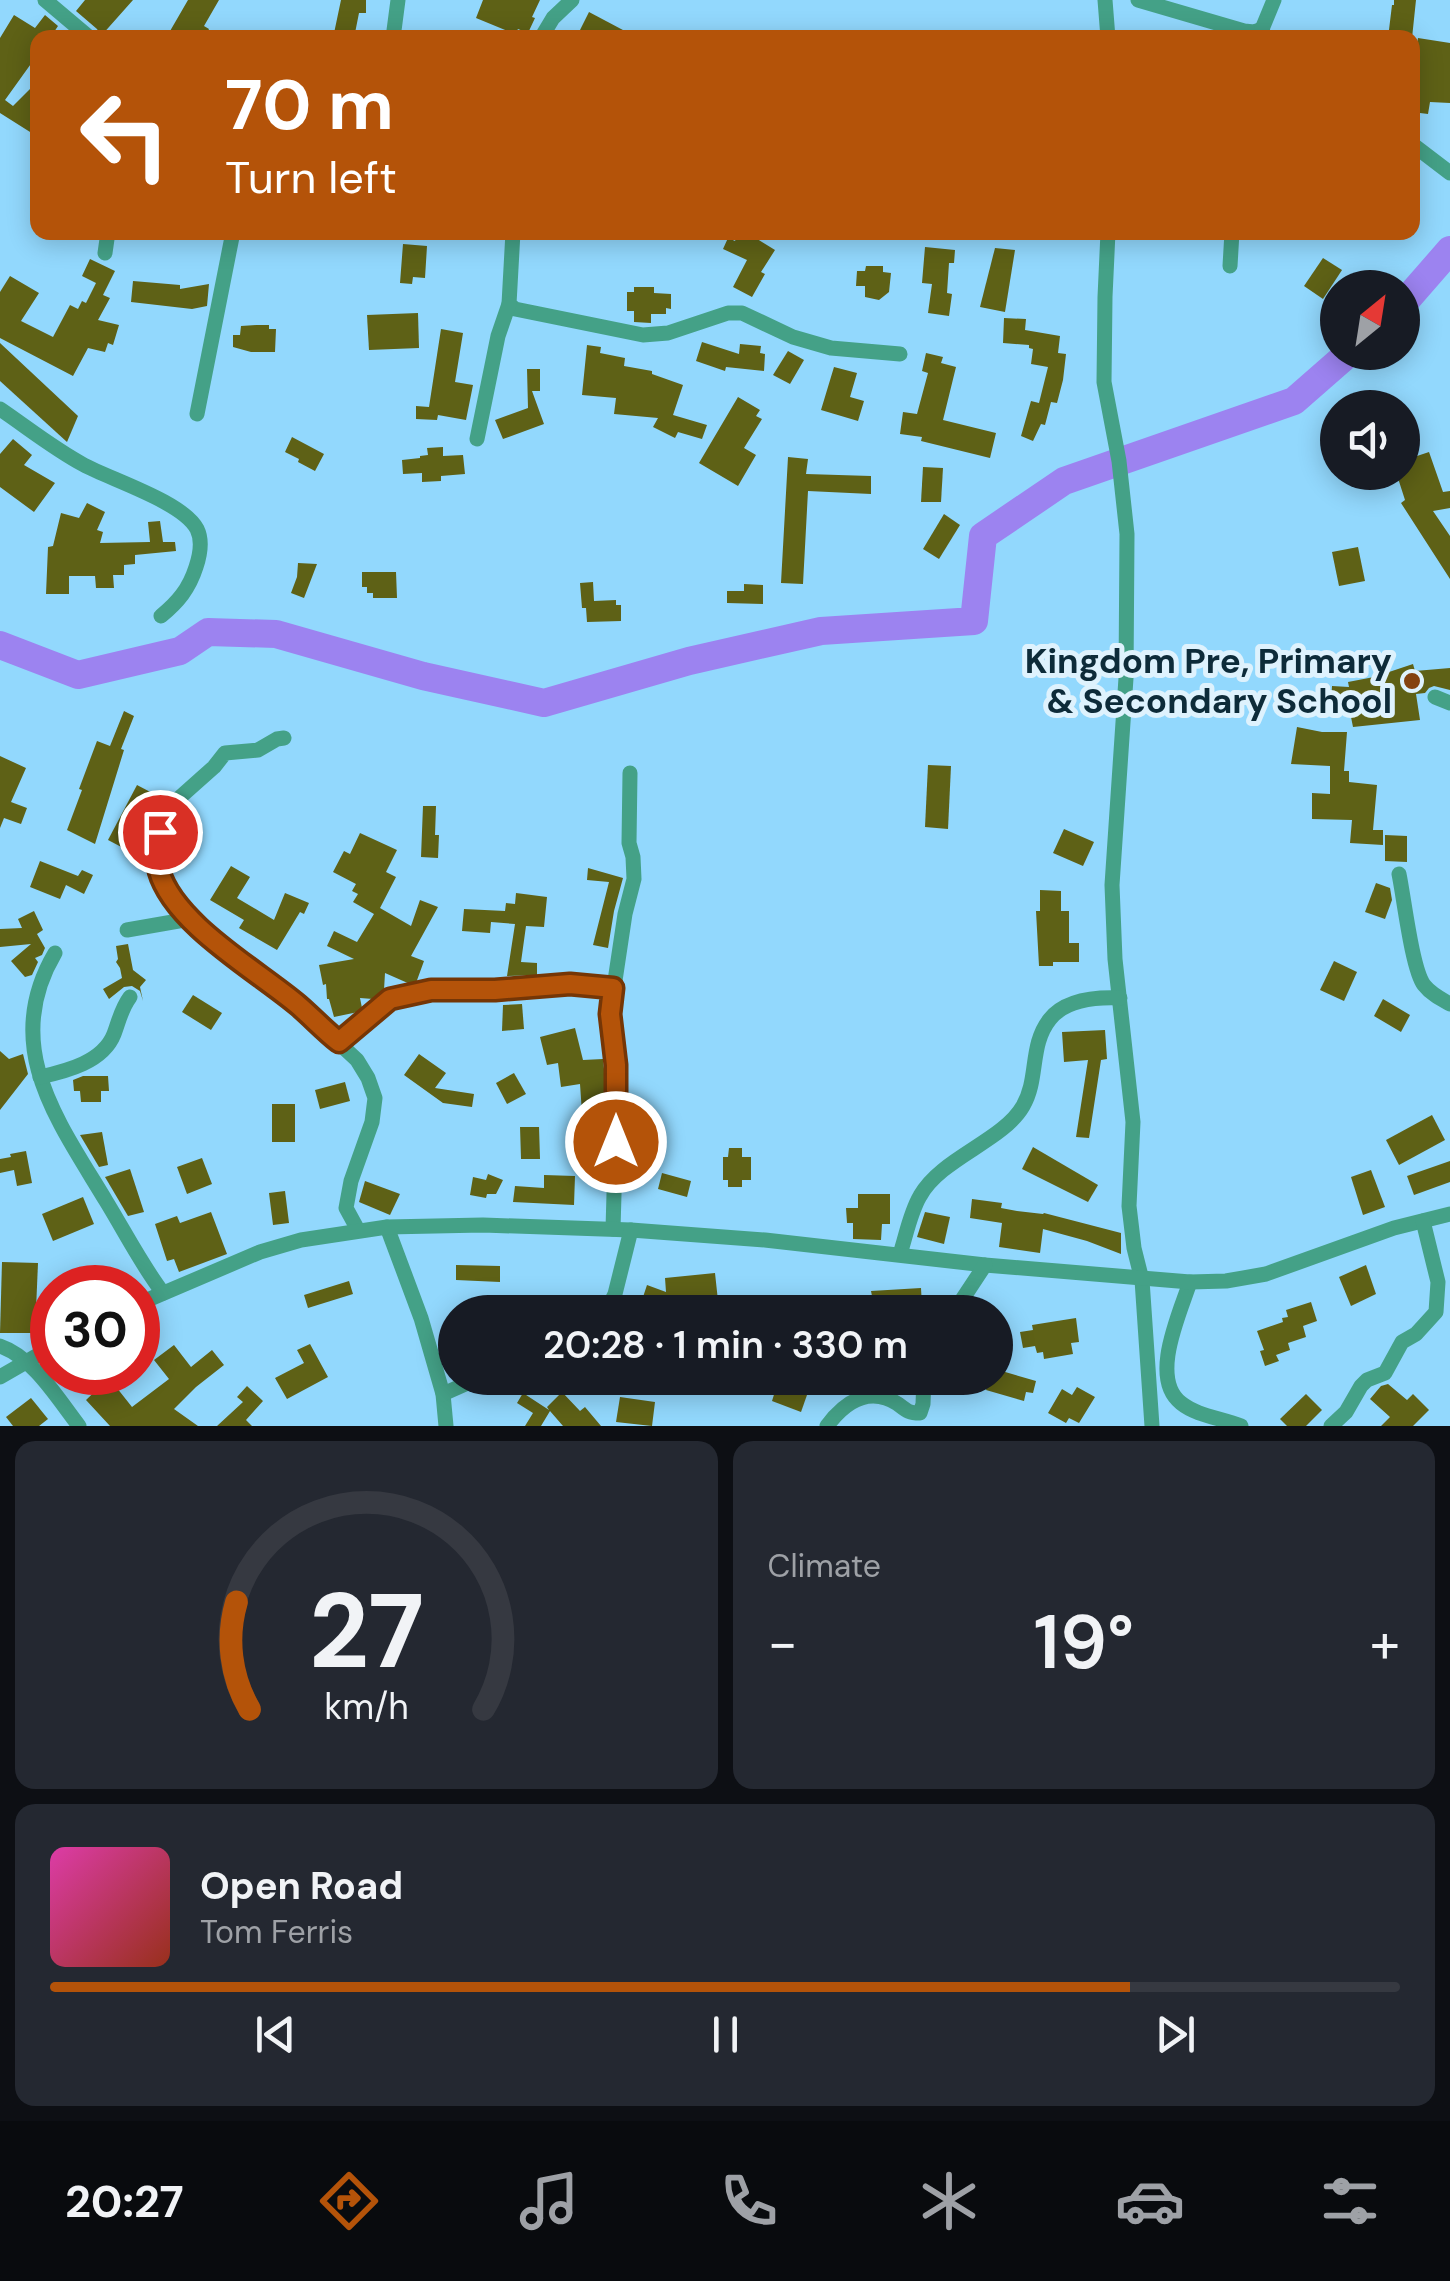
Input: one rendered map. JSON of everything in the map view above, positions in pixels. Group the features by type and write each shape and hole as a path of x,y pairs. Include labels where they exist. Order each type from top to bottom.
{"street":[{"path":"45,0 81,30"},
{"path":"394,30 398,0"},
{"path":"545,30 572,0"},
{"path":"1105,0 1107,30"},
{"path":"1138,0 1241,30"},
{"path":"1264,30 1274,0"},
{"path":"1420,150 1450,173"},
{"path":"105,252 107,240"},
{"path":"197,414 231,240"},
{"path":"477,438 498,336 509,304 513,240"},
{"path":"1108,240 1104,382 1119,460 1127,534 1126,678 1112,885 1115,959 1133,1122 1129,1206 1142,1280 1152,1426"},
{"path":"1230,266 1232,240"},
{"path":"509,304 522,311 643,335 668,333 728,313 742,313 793,337 831,348 900,354"},
{"path":"0,409 82,464 164,501 185,514 197,529 200,544 193,576 176,604 161,616"},
{"path":"284,738 258,750 225,753 187,788 160,832 158,868 164,884 190,919 298,1005 357,1060 368,1078 374,1098 372,1122 346,1208 358,1230"},
{"path":"613,1229 617,1089 610,1014 624,914 634,879 629,843 630,774"},
{"path":"1399,874 1415,968 1423,984 1450,1004"},
{"path":"128,930 190,919"},
{"path":"56,953 40,981 30,1027 40,1078 64,1134 163,1293"},
{"path":"339,1042 390,999 431,990 570,984 613,988"},
{"path":"40,1078 102,1052 130,997"},
{"path":"900,1254 920,1195 957,1160 1022,1110 1030,1091 1036,1043 1051,1017 1077,1002 1120,998"},
{"path":"160,1294 260,1252 301,1240 358,1230 483,1225 765,1240 1142,1280 1226,1281 1266,1274 1394,1228 1450,1214"},
{"path":"1331,1426 1346,1412 1360,1386 1385,1372 1402,1342 1416,1334 1436,1312 1438,1282 1422,1221"},
{"path":"386,1228 414,1294 438,1377"},
{"path":"614,1295 631,1230"},
{"path":"965,1295 985,1265"},
{"path":"1190,1282 1166,1364 1168,1382 1181,1404 1241,1426"},
{"path":"0,1346 27,1361 79,1426"},
{"path":"0,1377 30,1359"},
{"path":"443,1395 446,1426"},
{"path":"826,1426 846,1405 870,1395 883,1397 914,1414 920,1412 923,1395"}],"building":[{"path":"85,0 133,0 106,30 98,30 76,11"},
{"path":"188,0 219,0 204,26 209,30 171,30"},
{"path":"341,0 366,0 366,13 359,13 356,30 335,30"},
{"path":"483,0 540,0 529,30 505,30 476,18"},
{"path":"1394,0 1416,0 1413,30 1389,30"},
{"path":"589,12 623,30 580,30"},
{"path":"14,15 35,28 45,15 58,26 55,30 30,30 30,65 5,100 13,106 30,89 30,132 0,113 0,38"},
{"path":"1420,38 1450,43 1450,103 1430,102 1428,114 1420,113"},
{"path":"727,240 759,240 775,250 752,297 733,287 747,260 723,249"},
{"path":"403,244 427,246 425,278 413,277 412,284 400,283"},
{"path":"925,247 955,250 954,263 949,263 949,316 928,313 932,284 922,283"},
{"path":"995,248 1015,250 1005,312 980,307"},
{"path":"1323,258 1342,270 1320,270 1320,297 1304,286"},
{"path":"90,259 115,271 103,295 110,298 98,320 119,325 113,345 108,343 105,352 88,348 73,376 0,338 0,292 10,276 39,293 21,321 53,337 70,305 78,309 82,301 86,303 96,283 82,276"},
{"path":"866,266 883,266 883,272 891,273 889,292 879,300 865,297 865,286 856,286 857,271 865,271"},
{"path":"133,281 180,285 180,289 209,284 207,306 192,309 131,302"},
{"path":"634,287 654,287 654,293 671,294 671,309 666,308 666,314 651,314 651,323 634,322 634,311 627,311 627,292 634,292"},
{"path":"418,313 419,348 369,350 367,315"},
{"path":"1004,318 1026,319 1025,330 1060,336 1058,353 1066,354 1057,403 1051,402 1045,425 1041,424 1033,441 1021,436 1031,401 1039,403 1048,367 1031,364 1033,349 1029,345 1003,343"},
{"path":"269,325 269,329 276,329 275,352 233,347 233,335 240,335 241,326"},
{"path":"441,329 463,333 455,382 473,385 466,420 438,415 437,420 416,419 416,406 429,407"},
{"path":"702,342 739,354 740,344 761,346 760,353 765,354 764,371 726,367 725,371 696,361"},
{"path":"0,343 78,416 67,442 0,381"},
{"path":"587,345 601,347 600,353 625,358 624,366 652,371 683,385 673,415 707,425 702,439 678,432 675,438 653,427 658,418 614,414 616,398 582,395"},
{"path":"788,351 804,360 790,384 773,375"},
{"path":"926,353 943,357 941,363 956,367 943,420 996,433 990,458 900,434 903,412 917,414 928,373 922,371"},
{"path":"834,367 857,373 850,397 864,401 858,421 821,410"},
{"path":"527,369 540,369 540,391 532,391 544,424 503,439 495,420 528,408"},
{"path":"738,397 760,410 756,416 762,419 744,448 756,455 738,486 699,463"},
{"path":"292,437 324,454 315,471 285,452"},
{"path":"13,439 32,455 24,465 55,483 34,512 0,487 0,454"},
{"path":"443,447 443,456 463,455 465,474 422,482 422,473 403,474 402,460 428,455 427,448"},
{"path":"1429,452 1443,492 1450,491 1450,508 1433,511 1450,536 1450,579 1401,503 1405,500 1402,490 1420,490 1420,455"},
{"path":"788,457 808,459 806,474 871,476 871,494 808,491 803,584 781,583"},
{"path":"923,467 943,468 941,502 921,502"},
{"path":"87,503 105,512 97,530 103,532 100,543 150,542 148,522 160,521 163,542 175,542 176,551 135,555 135,564 124,565 124,575 113,575 114,588 96,588 95,576 69,576 69,594 46,594 48,547 53,546 61,513 79,518"},
{"path":"944,514 960,525 939,559 923,549"},
{"path":"1358,547 1365,581 1339,586 1332,552"},
{"path":"298,563 317,564 304,598 291,593"},
{"path":"362,572 396,572 397,598 373,598 367,587 362,587"},
{"path":"593,582 594,601 616,600 616,605 621,605 621,621 587,622 580,583"},
{"path":"744,584 763,585 763,604 727,603 727,591 744,591"},
{"path":"1413,664 1415,671 1450,668 1450,690 1434,686 1416,694 1420,720 1353,727 1349,707 1331,706 1332,686 1349,687 1348,682"},
{"path":"124,711 134,716 95,844 67,830 97,741 110,746"},
{"path":"1297,727 1347,732 1344,771 1349,771 1349,782 1377,785 1373,830 1383,830 1383,845 1350,843 1352,820 1312,819 1312,793 1330,794 1330,766 1291,764"},
{"path":"0,756 26,768 11,802 27,808 21,824 4,818 0,828"},
{"path":"928,765 951,766 948,829 925,827"},
{"path":"137,785 156,795 129,851 108,840"},
{"path":"423,806 436,806 438,858 421,857"},
{"path":"1064,829 1094,842 1083,866 1053,853"},
{"path":"360,833 397,850 386,872 396,877 380,908 411,926 420,900 438,907 411,956 424,961 416,983 385,973 384,990 373,999 360,998 362,1008 358,1012 334,1017 319,965 354,959 327,946 334,931 357,942 374,914 353,902 358,894 352,891 356,884 333,872 344,851 350,854"},
{"path":"1385,835 1407,836 1407,862 1385,861"},
{"path":"40,861 78,876 82,870 93,875 84,894 66,885 60,899 30,887"},
{"path":"231,866 250,877 237,898 274,920 285,893 309,903 277,950 239,928 244,920 210,900"},
{"path":"588,868 623,878 608,948 593,945 609,882 587,880"},
{"path":"1376,883 1390,888 1392,900 1385,919 1365,912"},
{"path":"1040,890 1061,891 1061,911 1069,911 1069,943 1079,943 1079,962 1039,966 1036,911 1040,911"},
{"path":"516,893 547,897 544,927 526,926 521,962 537,963 537,975 507,976 515,924 491,922 490,933 462,931 464,909 505,911 506,903 515,904"},
{"path":"34,911 43,930 37,934 45,948 35,958 38,962 32,975 25,977 11,961 31,944 0,947 0,929 22,928 18,919"},
{"path":"128,944 133,970 146,980 140,987 143,1001 140,991 132,986 124,987 109,999 103,989 122,978 116,946"},
{"path":"1334,961 1357,972 1344,1001 1320,990"},
{"path":"193,995 222,1013 211,1030 182,1012"},
{"path":"1383,999 1410,1015 1401,1032 1374,1016"},
{"path":"522,1004 524,1029 502,1031 503,1005"},
{"path":"575,1028 583,1060 603,1059 605,1118 588,1119 587,1113 582,1113 580,1084 561,1087 558,1063 547,1065 540,1037"},
{"path":"1105,1030 1107,1059 1101,1060 1089,1138 1076,1137 1088,1060 1064,1062 1062,1032"},
{"path":"0,1051 9,1059 23,1054 28,1074 0,1110"},
{"path":"419,1054 446,1073 435,1088 474,1094 472,1107 443,1103 404,1075"},
{"path":"514,1073 526,1094 507,1104 496,1083"},
{"path":"108,1076 109,1091 101,1091 101,1102 81,1102 73,1080"},
{"path":"345,1082 350,1101 320,1109 315,1090"},
{"path":"272,1104 295,1104 295,1142 272,1142"},
{"path":"1432,1115 1445,1140 1399,1165 1386,1140"},
{"path":"520,1127 539,1127 540,1159 521,1159"},
{"path":"102,1132 108,1165 99,1167 80,1135"},
{"path":"1033,1147 1098,1185 1088,1202 1022,1169"},
{"path":"729,1148 742,1148 742,1157 751,1157 751,1180 742,1180 742,1187 728,1187 728,1180 723,1180 723,1157 728,1157"},
{"path":"26,1151 32,1183 17,1186 14,1170 0,1173 0,1159"},
{"path":"202,1158 212,1184 187,1194 177,1167"},
{"path":"1450,1161 1450,1182 1414,1195 1407,1176"},
{"path":"130,1169 144,1212 128,1216 105,1177"},
{"path":"1371,1170 1385,1207 1363,1215 1351,1177"},
{"path":"662,1173 691,1181 687,1197 658,1189"},
{"path":"488,1174 503,1180 496,1194 487,1194 486,1198 470,1195 473,1177 486,1180"},
{"path":"544,1175 575,1176 574,1205 513,1202 515,1186 544,1188"},
{"path":"365,1181 400,1194 390,1215 359,1202"},
{"path":"285,1191 289,1223 273,1225 269,1193"},
{"path":"858,1194 890,1194 890,1224 882,1224 881,1240 853,1239 853,1223 847,1223 846,1208 858,1208"},
{"path":"83,1197 94,1224 53,1241 42,1214"},
{"path":"972,1199 1121,1233 1121,1254 1043,1229 1040,1253 999,1247 1002,1223 970,1218"},
{"path":"211,1212 227,1254 179,1272 174,1259 167,1261 155,1224 177,1216 180,1223"},
{"path":"925,1212 950,1217 944,1244 917,1237"},
{"path":"2,1262 38,1263 30,1265 30,1333 0,1333"},
{"path":"456,1265 500,1266 500,1282 456,1280"},
{"path":"1366,1265 1376,1294 1351,1306 1339,1277"},
{"path":"715,1273 717,1295 644,1295 647,1285 666,1292 665,1278"},
{"path":"349,1281 353,1294 308,1308 304,1295"},
{"path":"921,1288 921,1295 872,1295 871,1291"},
{"path":"1311,1302 1317,1321 1303,1326 1306,1337 1288,1343 1290,1350 1276,1355 1279,1361 1265,1366 1257,1331 1283,1322 1282,1318 1288,1317 1286,1310"},
{"path":"1076,1318 1079,1342 1071,1343 1073,1354 1044,1359 1043,1352 1037,1353 1035,1346 1023,1348 1020,1332 1033,1330 1032,1325"},
{"path":"310,1344 328,1377 287,1399 275,1378 304,1363 297,1350"},
{"path":"174,1345 191,1367 212,1350 224,1365 174,1409 198,1426 110,1426 86,1400 91,1395 122,1395 132,1407 148,1395 160,1395 160,1386 169,1379 160,1368 160,1356"},
{"path":"1013,1374 1036,1381 1033,1393 1026,1392 1024,1401 1003,1395 1013,1395"},
{"path":"1388,1384 1407,1400 1413,1394 1429,1410 1413,1426 1381,1426 1390,1417 1370,1399"},
{"path":"247,1386 263,1401 246,1420 252,1426 217,1426 243,1402 237,1397"},
{"path":"1077,1387 1095,1397 1079,1423 1069,1418 1066,1423 1048,1413 1062,1389 1072,1395"},
{"path":"1306,1394 1322,1410 1306,1426 1287,1426 1280,1419"},
{"path":"526,1395 549,1410 547,1407 559,1395 565,1395 580,1411 585,1407 601,1426 563,1426 550,1411 541,1426 525,1426 533,1413 517,1403"},
{"path":"774,1395 807,1395 801,1412 772,1401"},
{"path":"620,1397 655,1402 652,1426 616,1422"},
{"path":"31,1398 48,1419 39,1426 13,1426 6,1417"}],"waterway":[{"path":"1420,284 1450,250"},
{"path":"0,645 78,675 180,651 208,632 276,634 423,676 544,703 689,661 821,631 974,621 983,536 1064,481 1294,401 1329,370"}],"place":[{"name":"Kingdom Pre, Primary & Secondary School","path":"1412,681"}],"route":[{"path":"160,832 158,868 174,900 190,919 339,1042 390,999 431,990 570,984 613,988 610,1014 616,1065 616,1142"}]}
